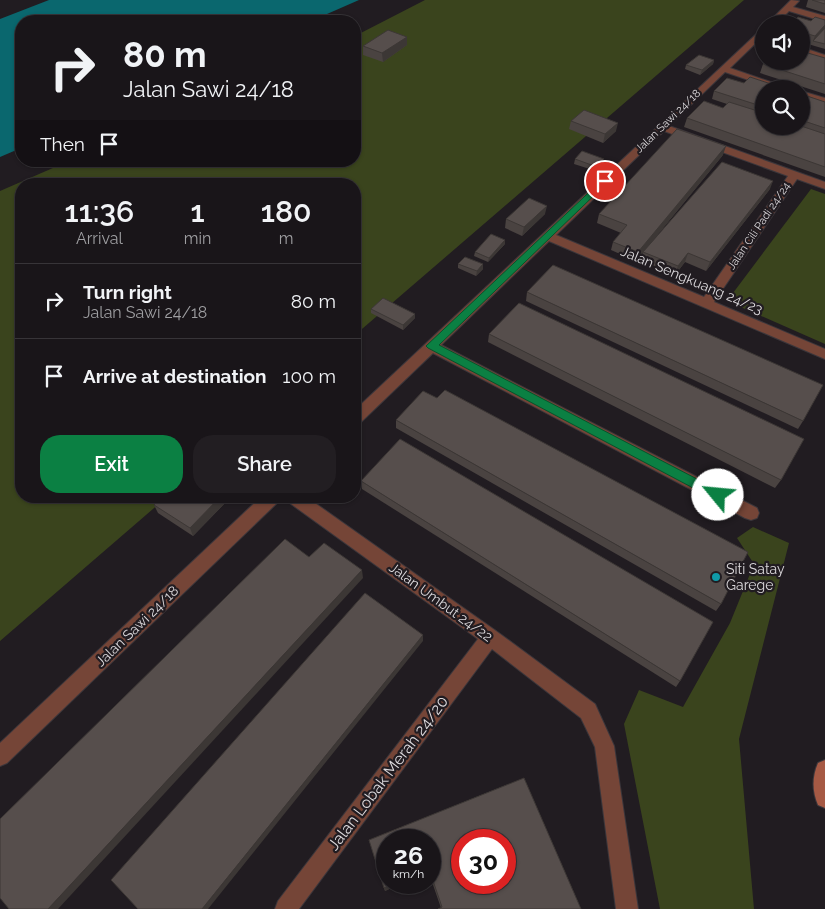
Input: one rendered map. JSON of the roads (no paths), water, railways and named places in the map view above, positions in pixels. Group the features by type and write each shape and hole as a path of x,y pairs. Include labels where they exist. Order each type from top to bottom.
{"street":[{"path":"781,15 796,0"},
{"path":"788,8 825,19"},
{"name":"Jalan Sawi 24/18","path":"361,413 724,68 755,41"},
{"path":"810,53 825,58"},
{"path":"724,68 759,80"},
{"path":"810,97 825,102"},
{"path":"662,127 825,186"},
{"name":"Jalan Cili Padi 24/24","path":"707,303 794,175"},
{"name":"Jalan Sengkuang 24/23","path":"548,236 825,354"},
{"path":"432,346 752,513"},
{"name":"Jalan Sawi 24/18","path":"0,756 266,503"},
{"name":"Jalan Umbut 24/22","path":"303,503 490,637 588,711 604,746 627,909"},
{"name":"Jalan Lobak Merah 24/20","path":"286,909 490,637"},
{"path":"825,770 823,793 825,798"}],"water":[{"path":"49,0 359,0 325,15 15,15 15,151 0,157 0,19"}],"place":[{"name":"Siti Satay Garege","path":"716,577"}]}
